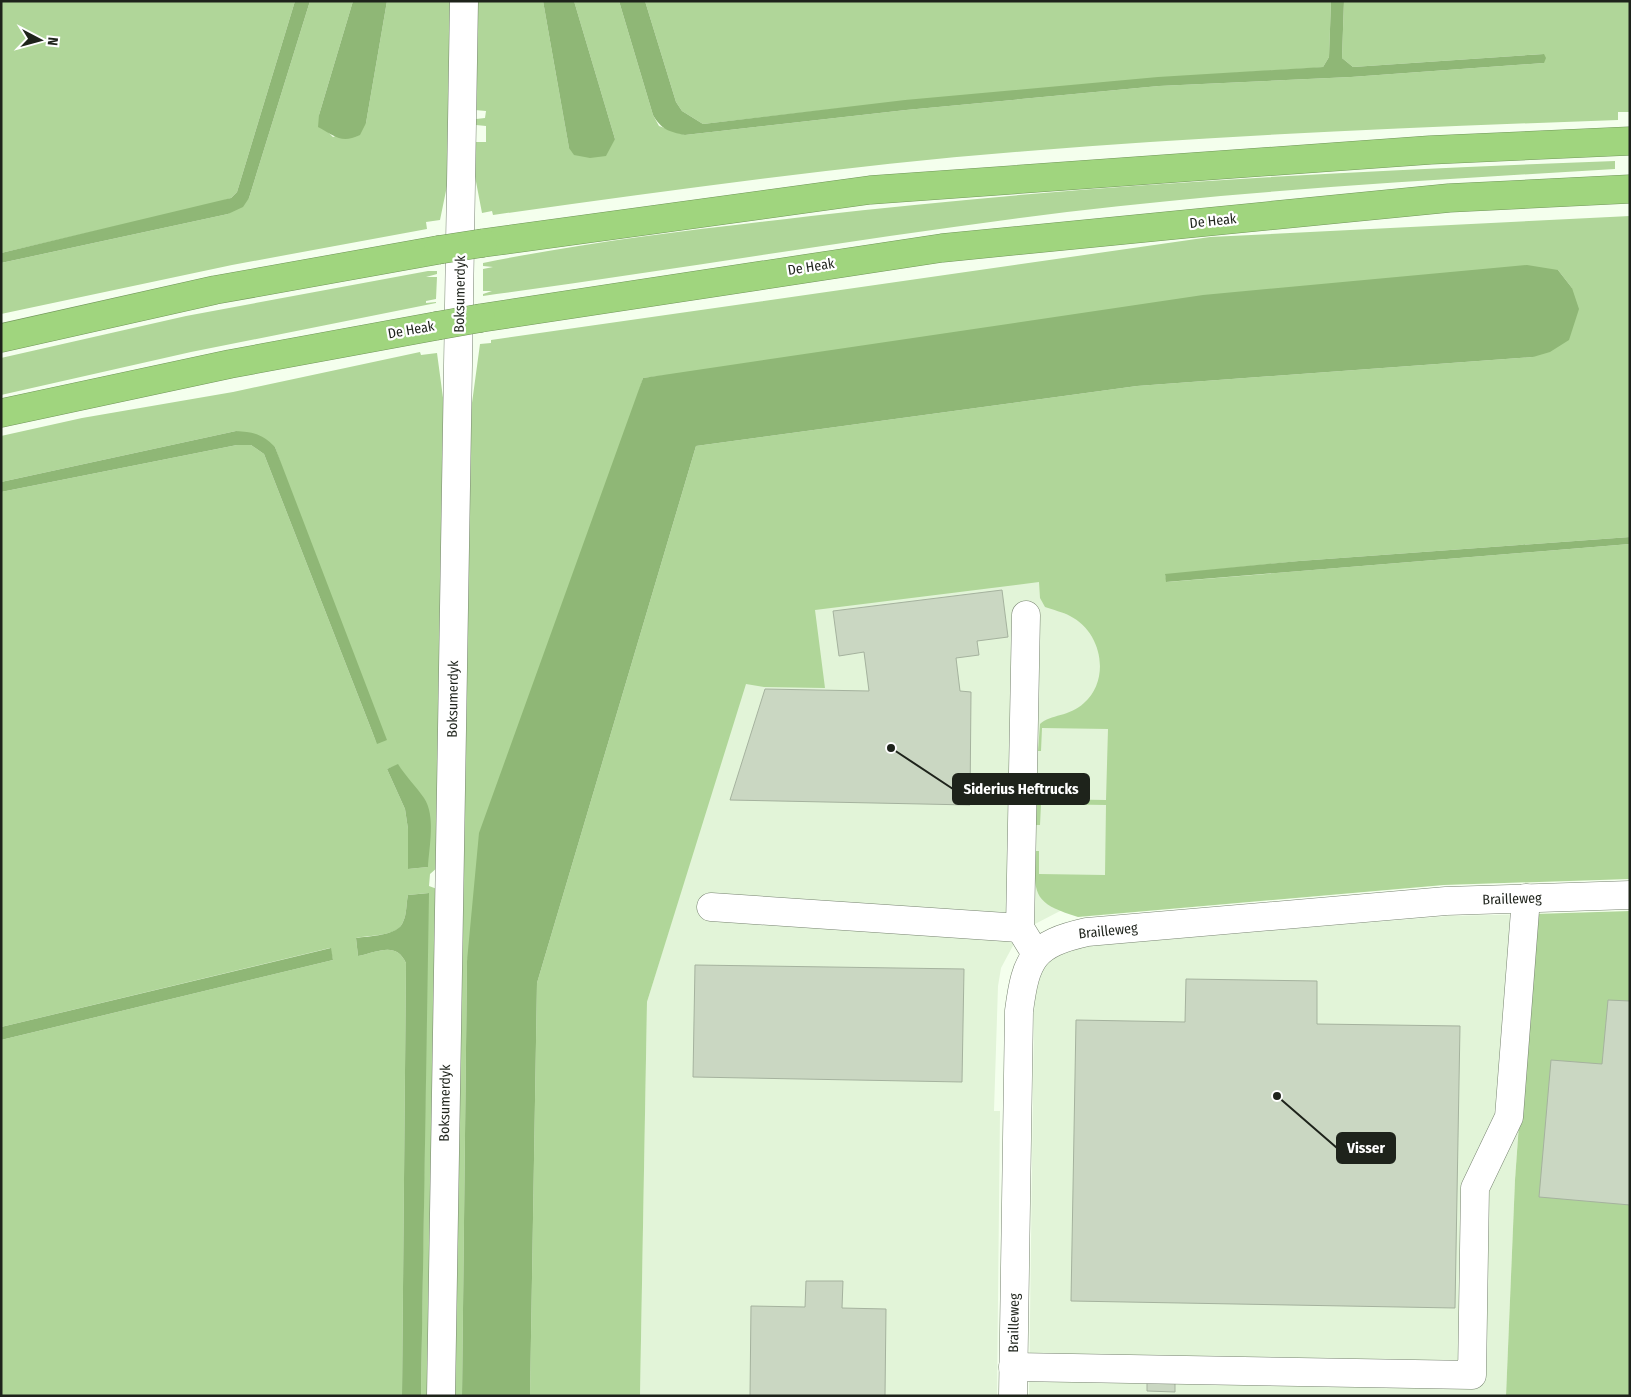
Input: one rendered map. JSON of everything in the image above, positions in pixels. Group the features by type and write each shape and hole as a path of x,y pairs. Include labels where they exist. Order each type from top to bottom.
{"highway":[{"path":"1,338 215,290 438,250 870,190 1420,151 1624,141"},
{"name":"De Heak","path":"1,413 230,364 481,318 942,248 1449,198 1625,189"}],"street":[{"name":"Boksumerdyk","path":"441,1396 464,1"},
{"path":"1026,615 1020,928 1036,954"},
{"name":"Brailleweg","path":"1013,1396 1020,1011 1024,976 1036,954 1060,938 1087,932 1446,901 1630,895"},
{"path":"1014,1367 1472,1375 1475,1188 1509,1117 1526,898"},
{"path":"711,907 1020,928"}],"shaded area":[{"path":"1,1 295,1 237,192 231,198 216,203 1,253"},
{"path":"295,1 310,1 249,198 243,207 228,214 1,263 1,253 231,198 237,192"},
{"path":"310,1 353,1 319,115 328,132 333,137 366,123 387,1 452,1 448,181 440,220 426,222 427,229 232,265 1,314 1,263 228,214 249,198"},
{"path":"353,1 387,1 366,123 360,135 343,139 318,127 319,115"},
{"path":"477,1 543,1 569,148 615,139 574,1 619,1 653,115 659,126 685,135 906,110 1159,86 1351,77 1544,63 1543,54 1353,67 1342,58 1344,1 1630,1 1630,112 1618,112 1618,120 1249,136 1102,145 894,163 627,196 493,215 492,211 482,213 473,166 474,142 486,142 486,126 476,125 476,119 485,118 486,111 475,110"},
{"path":"543,1 574,1 615,139 606,156 590,158 574,155 569,148"},
{"path":"619,1 645,1 676,102 682,111 703,124 905,100 1158,77 1323,67 1329,57 1331,1 1344,1 1342,58 1353,67 1544,54 1546,58 1544,63 1351,77 1159,86 906,110 685,135 666,129 659,124 653,115"},
{"path":"645,1 1331,1 1329,57 1323,67 1314,68 1161,78 1008,92 703,124 682,111 676,102"},
{"path":"1615,161 1615,169 1272,192 1067,212 483,296 483,294 492,291 483,291 483,269 493,267 483,266 483,263 646,236 811,216 1011,196 1212,181 1413,169"},
{"path":"1630,216 1630,537 1299,561 1165,575 1167,582 1630,544 1630,879 1444,885 1078,917 1052,907 1039,896 1035,878 1035,851 1039,851 1039,874 1105,875 1106,805 1041,804 1040,825 1035,825 1037,777 1041,778 1040,799 1106,800 1108,729 1042,728 1041,751 1038,751 1040,724 1049,718 1078,708 1092,693 1098,682 1100,669 1096,644 1081,623 1061,612 1045,607 1040,598 1039,582 815,610 825,688 764,687 746,684 647,1002 640,1396 530,1396 537,983 696,446 1137,386 1533,357 1572,288 1558,270 643,378 467,961 462,1396 452,1396 469,425 480,344 491,343 491,340 1210,237"},
{"path":"1527,265 1558,270 1572,288 1579,309 1569,340 1550,352 1533,357 1137,386 696,446 537,983 530,1396 462,1396 467,961 479,833 643,378 1203,295"},
{"path":"428,271 437,271 437,274 426,277 437,277 436,299 426,301 426,303 436,303 191,352 1,395 1,358 186,316"},
{"path":"420,352 421,355 437,353 446,420 438,867 430,874 429,886 437,889 431,1396 421,1396 428,893 408,895 406,912 400,927 389,933 356,938 358,956 392,950 402,956 406,963 402,1396 1,1396 1,1040 333,960 330,948 1,1027 1,492 237,445 251,445 264,454 377,744 275,447 236,431 1,482 1,436 82,418 233,392","holes":["398,765 409,782 428,867 408,869 408,829 405,809 387,769"]},
{"path":"236,431 257,434 275,447 387,740 377,744 264,454 251,445 237,445 1,492 1,482"},
{"path":"1630,537 1630,544 1166,582 1165,574 1299,561"},
{"path":"1103,554 1127,903 1060,911 1035,924 1016,940 1001,968 998,986 994,1111 1000,1111 997,1396 640,1396 647,1002 770,599"},
{"path":"398,764 428,805 431,832 428,867 408,869 408,829 405,809 387,769"},
{"path":"429,893 421,1396 402,1396 406,963 402,956 392,950 358,956 356,938 389,933 400,927 406,912 408,895"},
{"path":"1630,911 1630,1396 1506,1396 1515,1180 1534,914"},
{"path":"1534,914 1515,1180 1506,1396 1029,1396 1034,1013 1036,980 1045,962 1064,951 1089,946 1448,916"},
{"path":"331,948 333,960 1,1040 1,1027"}],"building":[{"path":"1002,590 1008,637 977,641 979,655 956,658 960,691 971,692 970,805 730,800 765,689 869,691 864,652 839,656 833,611"},
{"path":"695,965 964,969 962,1082 693,1077"},
{"path":"1186,979 1317,981 1317,1024 1460,1026 1455,1308 1071,1301 1076,1020 1185,1022"},
{"path":"1608,1000 1630,1001 1630,1205 1539,1197 1551,1060 1602,1064"},
{"path":"806,1281 843,1281 842,1308 886,1309 885,1396 750,1396 751,1306 805,1307"},
{"path":"1147,1381 1175,1382 1175,1392 1147,1391"}],"place":[{"name":"Siderius Heftrucks","path":"891,748"},
{"name":"Visser","path":"1277,1096"}]}
